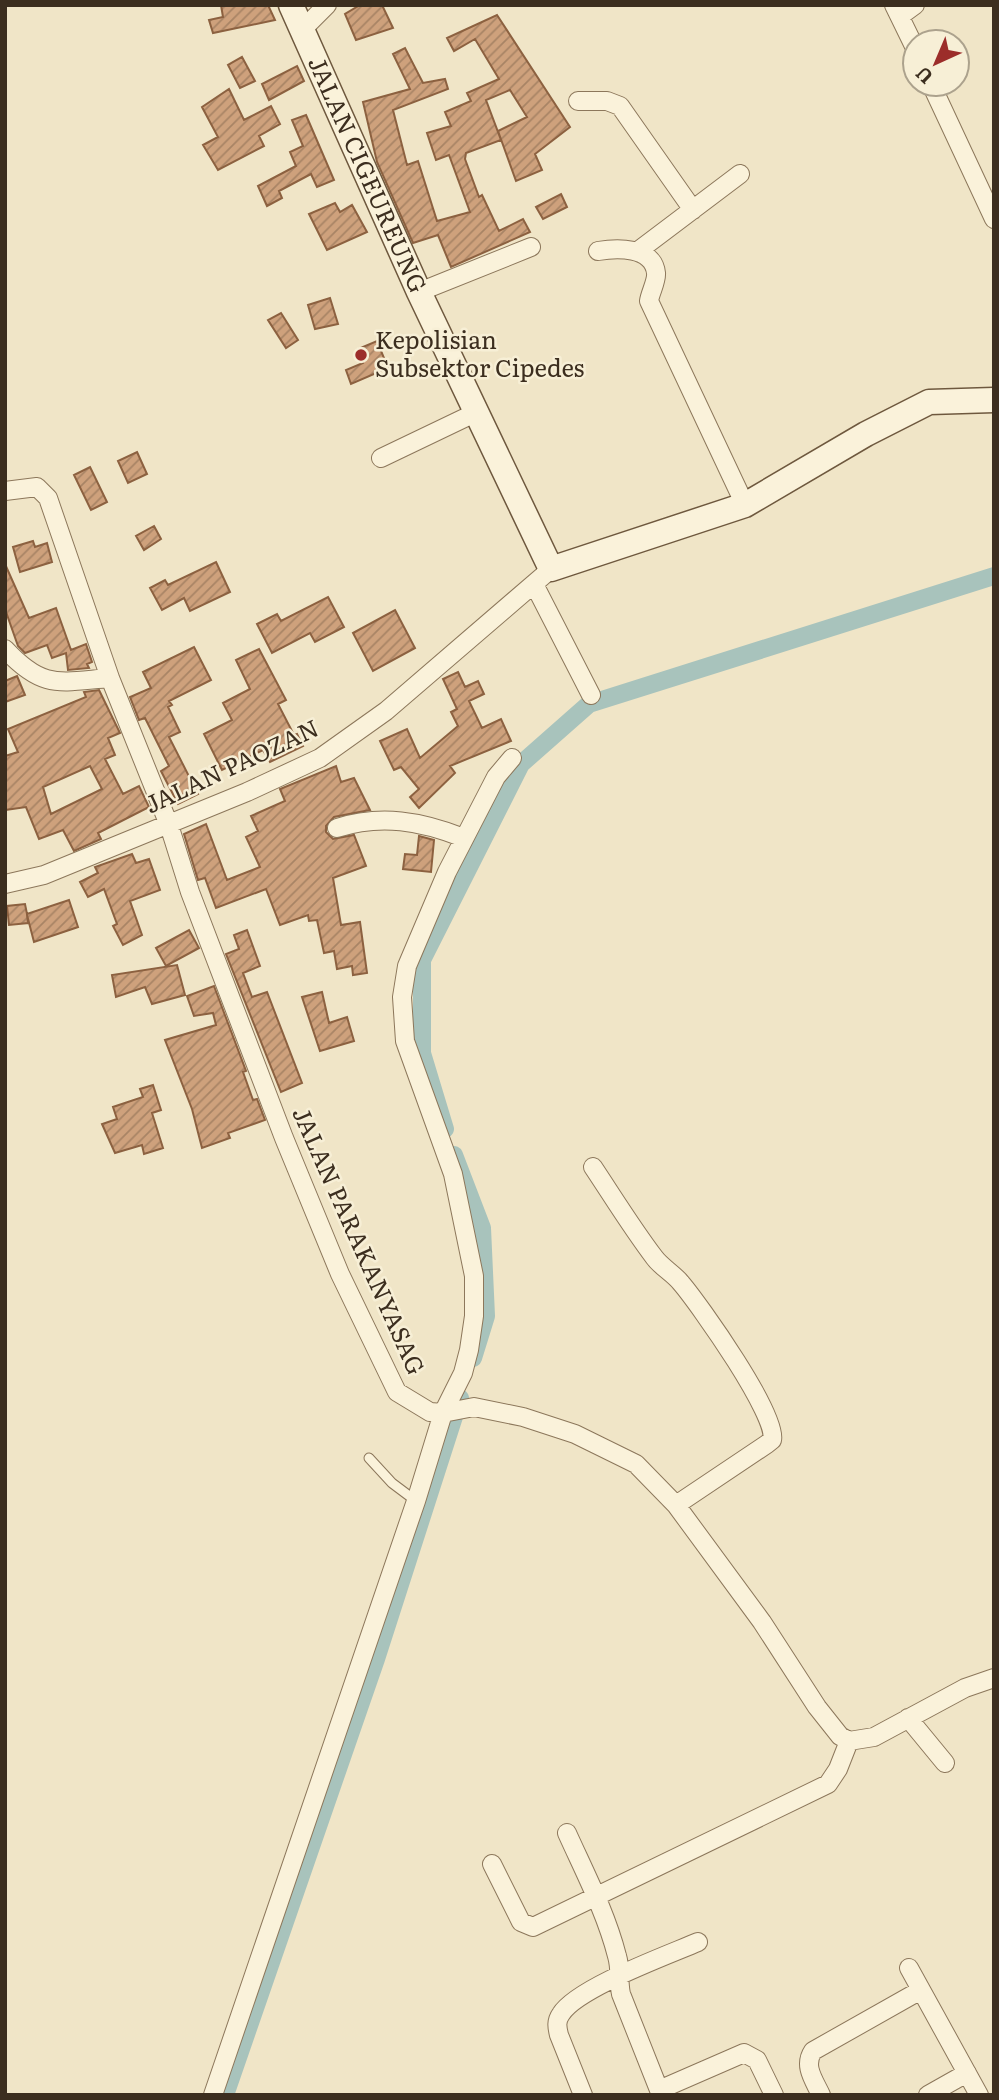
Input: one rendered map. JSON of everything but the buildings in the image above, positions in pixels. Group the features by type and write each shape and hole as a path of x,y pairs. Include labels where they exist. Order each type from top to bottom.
{"street":[{"name":"JALAN CIGEUREUNG","path":"291,5 419,292 477,412 543,577"},
{"path":"302,30 327,5"},
{"path":"906,28 897,10 915,5"},
{"path":"938,98 994,219"},
{"path":"578,101 607,101 620,106 693,210"},
{"path":"638,251 740,174"},
{"path":"419,292 531,247"},
{"path":"598,251 614,248 638,251 653,265 657,275 649,301 744,505"},
{"path":"591,695 543,577 744,505 920,405 954,399 994,400"},
{"path":"381,457 477,412"},
{"name":"JALAN PARAKANYASAG","path":"5,491 37,487 48,498 110,678 169,825 190,892 284,1138 389,1381 402,1398 429,1412 447,1413 474,1408 523,1417 611,1450 636,1464 676,1504 762,1622 817,1707 841,1736 849,1741"},
{"name":"JALAN PAOZAN","path":"5,884 44,875 169,825 320,758 354,736 543,577"},
{"path":"5,649 37,678 72,684 110,678"},
{"path":"213,2095 470,1350 474,1316 474,1276 453,1174 405,1041 402,997 407,966 464,838 496,777 512,758"},
{"path":"337,828 375,818 432,827 464,838"},
{"path":"593,1167 655,1259 683,1284 713,1324 760,1401 773,1430 772,1440 676,1504"},
{"path":"492,1864 515,1912 528,1927 828,1784 849,1741 874,1737 965,1688 994,1678"},
{"path":"908,1718 945,1763"},
{"path":"567,1833 595,1896 617,1956 617,1978 655,2093 744,2053 757,2060 774,2095"},
{"path":"583,2095 556,2024 565,2008 617,1978 698,1942"},
{"path":"909,1968 979,2095"},
{"path":"821,2095 808,2068 808,2059 813,2051 921,1990"},
{"path":"928,2095 967,2073"}],"lane":[{"path":"369,1458 392,1483 416,1501"}],"waterway":[{"path":"445,1129 422,1053 422,960 521,764 589,704 994,576"},
{"path":"454,1155 482,1228 486,1316 473,1358"},
{"path":"225,2095 376,1659 460,1398"}],"place":[{"name":"Kepolisian Subsektor Cipedes","path":"361,355"}]}
